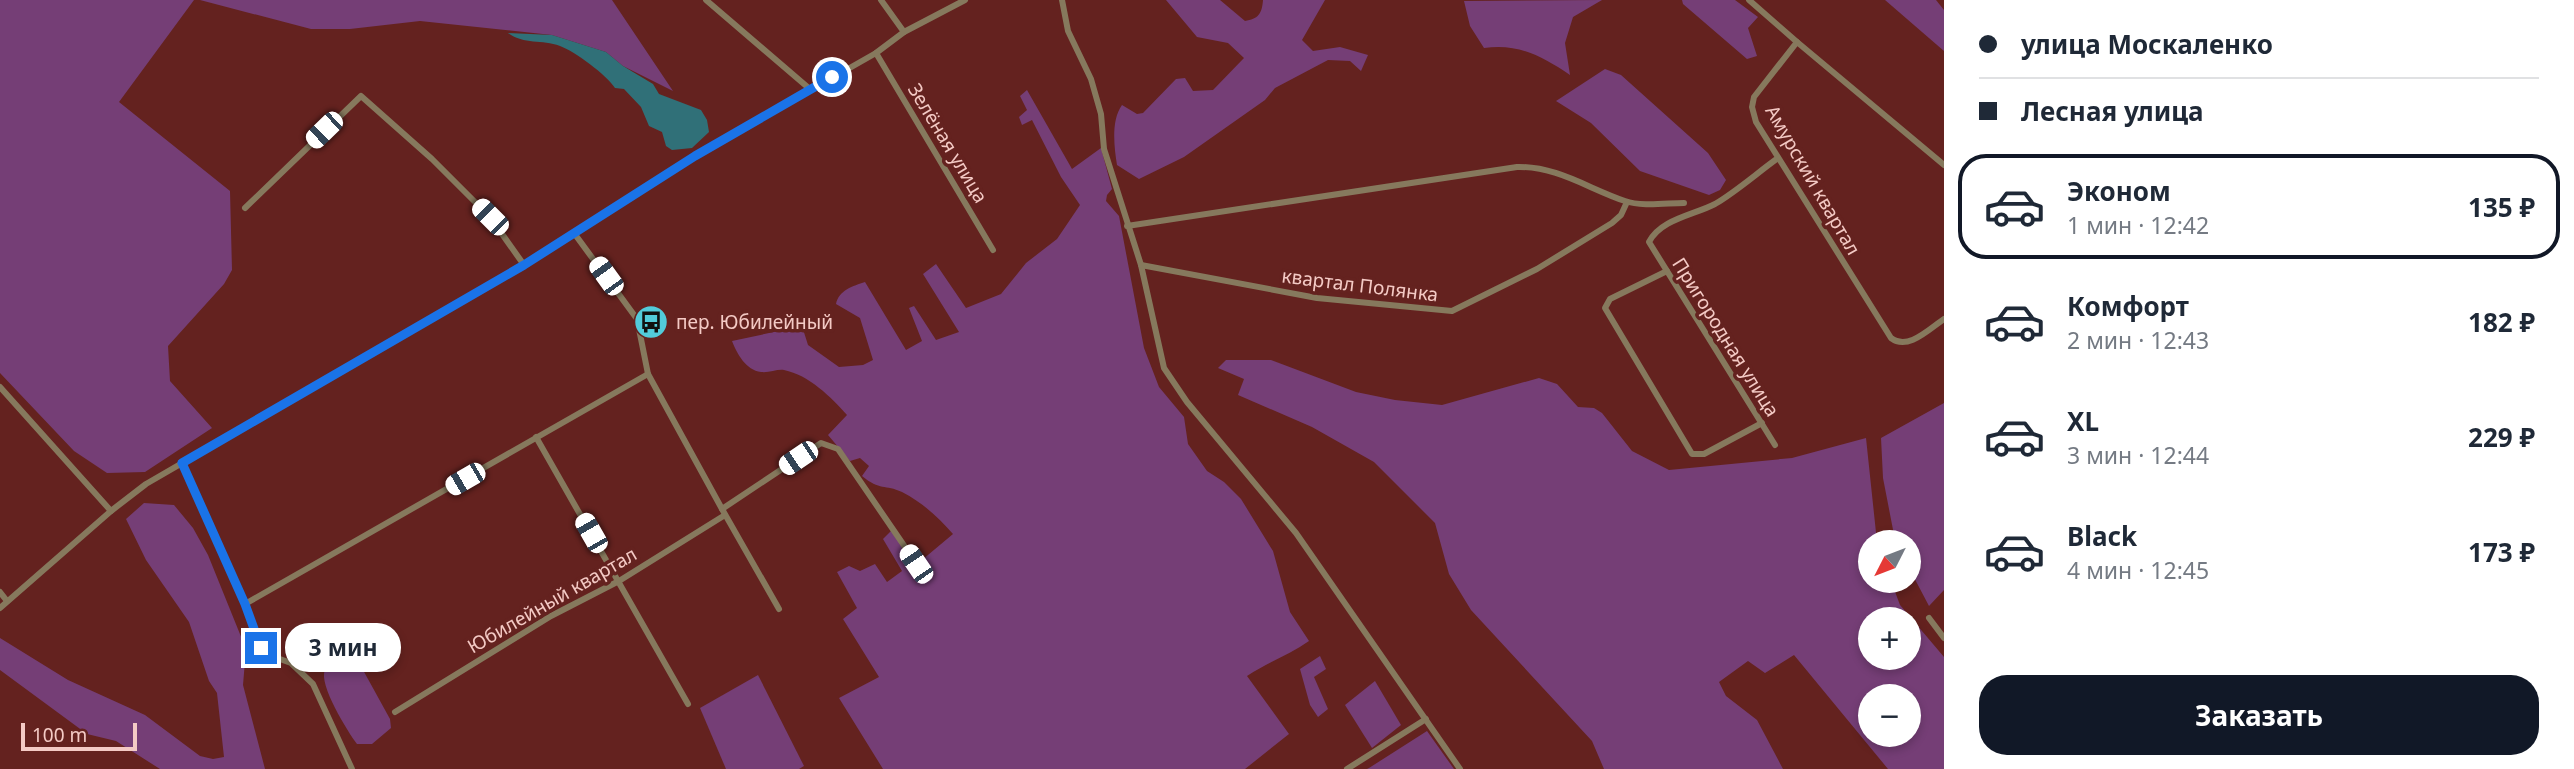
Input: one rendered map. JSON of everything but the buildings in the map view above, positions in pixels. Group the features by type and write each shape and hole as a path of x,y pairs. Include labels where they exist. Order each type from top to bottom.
{"street":[{"path":"706,0 811,90"},
{"path":"881,0 904,32"},
{"path":"0,608 111,511 182,463 524,265 695,156 876,53 904,32 965,0"},
{"path":"1062,0 1068,31 1091,79 1098,102 1104,149 1141,265 1164,368 1175,387 1296,533 1461,769"},
{"path":"1749,0 1944,165"},
{"name":"Амурский квартал","path":"1797,43 1754,97 1752,107 1756,122 1891,338 1898,343 1906,343 1944,319"},
{"name":"Зелёная улица","path":"876,53 993,250"},
{"path":"245,208 362,96 432,159 490,217 524,265"},
{"name":"Пригородная улица","path":"1775,444 1650,247 1652,235 1692,211 1713,205 1778,159"},
{"path":"1127,226 1517,167 1532,167 1581,181 1627,202 1684,204"},
{"name":"квартал Полянка","path":"1141,265 1317,298 1451,311 1463,308 1548,262 1612,223 1621,215 1627,202"},
{"path":"574,233 637,319 648,373 779,610"},
{"path":"1667,271 1611,299 1605,307 1692,454 1704,454 1762,423"},
{"path":"245,604 648,373"},
{"path":"0,387 111,511"},
{"path":"536,437 688,704"},
{"name":"Юбилейный квартал","path":"395,712 551,616 619,581 817,445 827,443 838,449 916,564"},
{"path":"182,463 245,604 261,648 303,673 313,684 352,769"},
{"path":"0,592 8,601"},
{"path":"1929,618 1944,638"},
{"path":"1347,769 1426,719"}],"shaded area":[{"path":"0,0 194,0 119,102 230,191 232,270 224,284 168,346 170,381 212,428 145,472 107,473 74,451 0,373"},
{"path":"200,0 612,0 673,91 623,66 606,52 552,35 420,21 350,29 311,29"},
{"path":"1166,0 1220,0 1245,21 1258,15 1263,0 1325,0 1302,40 1313,51 1340,47 1368,55 1361,71 1350,61 1328,60 1275,88 1265,100 1184,157 1139,179 1117,165 1115,126 1122,105 1137,114 1143,113 1176,79 1185,78 1193,91 1213,90 1244,58 1228,43 1197,37"},
{"path":"1602,0 1573,17 1565,43 1570,75 1529,52 1508,47 1484,48 1470,26 1464,1"},
{"path":"1682,0 1735,0 1758,17 1748,28 1757,56 1747,59 1683,4"},
{"path":"1885,0 1936,0 1944,10 1944,51"},
{"path":"1605,69 1621,75 1708,153 1726,180 1720,190 1709,195 1640,171 1591,123 1556,101"},
{"path":"1027,90 1072,169 1101,148 1112,189 1106,201 1119,216 1144,348 1159,387 1184,417 1188,444 1207,471 1224,482 1241,499 1273,551 1290,612 1309,641 1247,676 1289,734 1245,769 883,769 839,698 879,677 843,619 857,608 837,572 849,566 860,571 875,564 887,582 902,571 883,539 891,531 916,565 953,534 910,496 873,484 862,476 869,466 860,458 850,461 828,435 847,415 827,394 793,373 781,370 756,371 739,356 732,341 802,326 808,345 839,367 863,365 873,360 860,318 836,304 843,292 865,282 906,350 922,341 909,308 914,306 936,340 959,332 923,274 936,264 966,308 1001,294 1026,263 1057,239 1080,205 1061,177 1032,120 1022,125 1019,117 1027,110 1020,96"},
{"path":"1226,360 1271,360 1356,392 1442,405 1539,378 1557,384 1578,407 1594,408 1602,413 1632,451 1669,470 1792,458 1866,438 1876,530 1858,530 1858,593 1896,593 1902,607 1858,607 1858,670 1921,670 1921,630 1944,657 1944,769 1888,769 1870,747 1921,747 1921,684 1858,684 1858,733 1794,655 1765,673 1748,661 1719,682 1726,696 1757,720 1783,769 1604,769 1592,741 1471,610 1449,574 1435,523 1374,462 1312,427 1238,395 1244,379 1218,368"},
{"path":"1944,403 1944,590 1929,606 1922,593 1922,530 1893,530 1883,478 1881,438"},
{"path":"144,503 174,505 193,528 208,555 246,649 243,685 265,769 160,769 116,741 87,734 0,670 0,638 68,680 145,715 200,756 213,759 224,757 217,693 209,681 189,622 146,560 126,519"},
{"path":"347,655 363,670 390,719 391,728 372,744 357,744 335,708 326,686 324,677 329,664"},
{"path":"1320,656 1326,669 1314,677 1328,709 1318,717 1310,705 1300,669"},
{"path":"758,675 804,766 799,769 726,769 700,708"},
{"path":"1375,681 1401,725 1372,748 1345,705"},
{"path":"1427,731 1454,769 1367,769 1369,768"}],"water":[{"path":"508,33 552,35 606,52 653,84 659,94 701,110 707,120 709,132 692,148 672,150 666,146 662,132 649,126 641,107 624,89 615,88 581,58 560,46 527,41"}],"place":[{"name":"пер. Юбилейный","path":"651,322"}],"route":[{"path":"261,648 245,604 182,463 524,265 695,156 832,77"}]}
